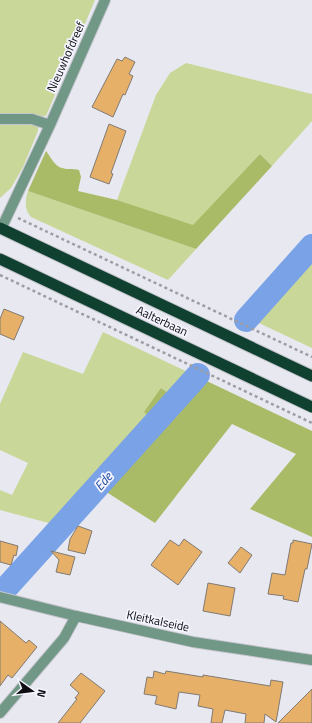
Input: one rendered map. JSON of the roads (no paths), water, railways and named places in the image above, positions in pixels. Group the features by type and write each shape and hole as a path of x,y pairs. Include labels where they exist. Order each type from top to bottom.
{"highway":[{"name":"Aalterbaan","path":"1,228 312,376"},
{"name":"Aalterbaan","path":"0,259 312,407"}],"street":[{"name":"Nieuwhofdreef","path":"1,228 50,125 105,0"},
{"path":"0,119 32,119 50,125"},
{"name":"Kleitkalseide","path":"0,597 76,616 193,642 312,660"},
{"path":"0,713 64,638 76,616"}],"waterway":[{"name":"Ede","path":"246,320 312,246"},
{"name":"Ede","path":"7,587 198,375"}]}
